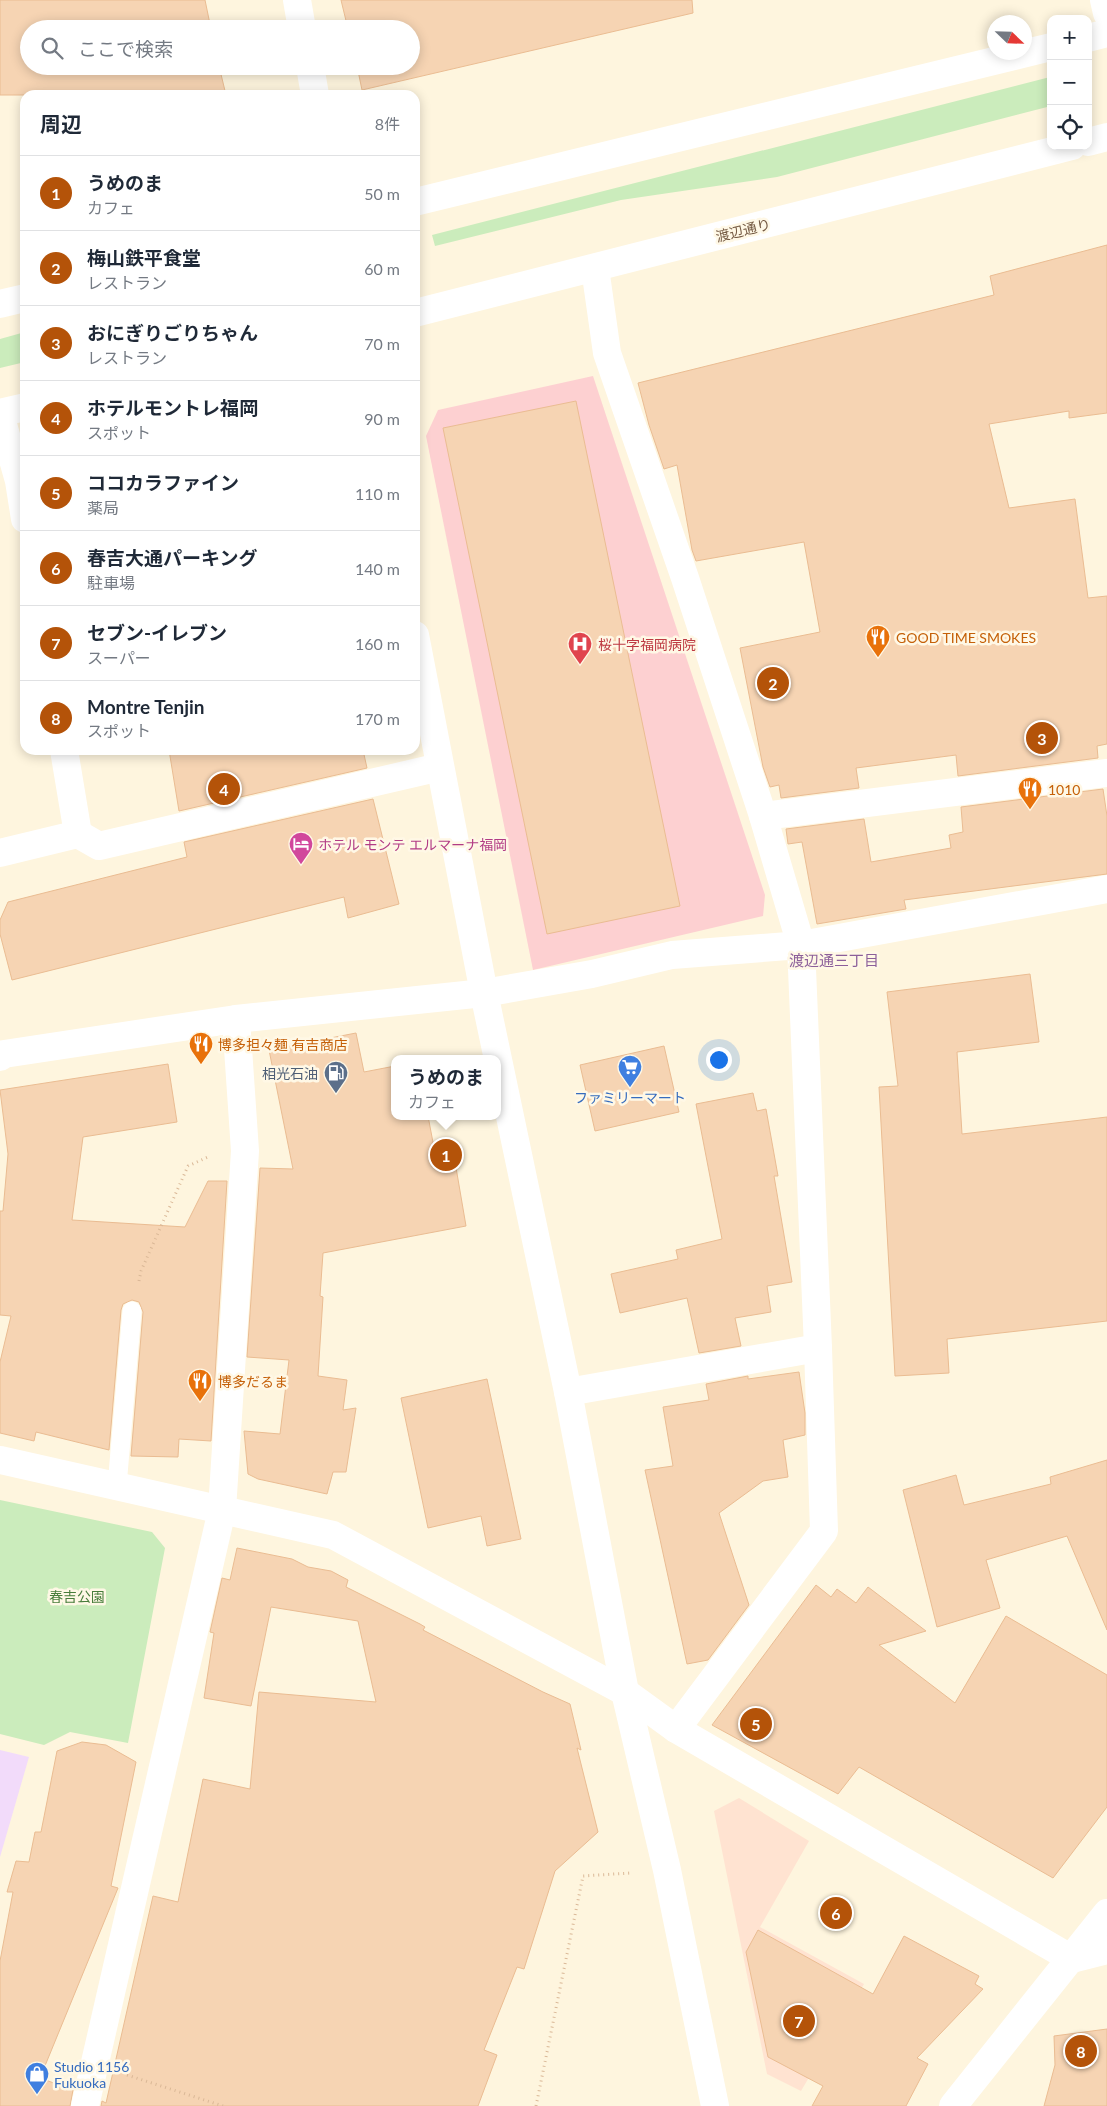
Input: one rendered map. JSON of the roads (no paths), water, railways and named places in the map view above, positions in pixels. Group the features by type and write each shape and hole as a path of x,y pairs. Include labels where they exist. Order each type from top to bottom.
{"street":[{"path":"297,0 300,20"},
{"path":"1104,0 1107,13"},
{"path":"1092,37 1107,34"},
{"path":"420,201 1047,48"},
{"path":"312,75 314,90"},
{"path":"1092,141 1107,137"},
{"name":"渡辺通り","path":"420,312 1056,150"},
{"path":"594,268 607,352 685,578 763,816 801,944 824,1531 676,1730"},
{"path":"0,304 20,299"},
{"path":"20,409 0,414 20,487"},
{"path":"420,661 497,1055"},
{"path":"65,755 78,834"},
{"path":"0,853 78,834 99,846 440,767"},
{"path":"763,816 1107,773"},
{"path":"1,1053 236,1019 484,993 592,974 672,955 801,944 1107,889"},
{"path":"85,2106 222,1510 245,1151 236,1019"},
{"path":"501,1074 568,1392 625,1692 667,1870 715,2106"},
{"path":"568,1392 818,1348"},
{"path":"0,1460 333,1535 625,1692 676,1730 1072,1959 1107,1950"},
{"path":"953,2106 1107,1913"}],"lane":[{"path":"117,1486 132,1311"}],"place":[{"name":"GOOD TIME SMOKES","path":"878,658"},
{"name":"桜十字福岡病院","path":"580,665"},
{"name":"梅山鉄平食堂","path":"773,683"},
{"name":"おにぎりごりちゃん","path":"1042,738"},
{"name":"ホテルモントレ福岡","path":"224,789"},
{"name":"1010","path":"1030,810"},
{"name":"ホテル モンテ エルマーナ福岡","path":"301,865"},
{"name":"博多担々麺 有吉商店","path":"201,1065"},
{"name":"ファミリーマート","path":"630,1088"},
{"name":"相光石油","path":"336,1094"},
{"name":"うめのま","path":"446,1155"},
{"name":"博多だるま","path":"200,1402"},
{"name":"ココカラファイン","path":"756,1724"},
{"name":"春吉大通パーキング","path":"836,1913"},
{"name":"セブン-イレブン","path":"799,2021"},
{"name":"Montre Tenjin","path":"1081,2051"},
{"name":"Studio 1156 Fukuoka","path":"37,2095"}],"district":[{"name":"渡辺通三丁目","path":"834,960"}],"park label":[{"name":"春吉公園","path":"77,1596"}]}
